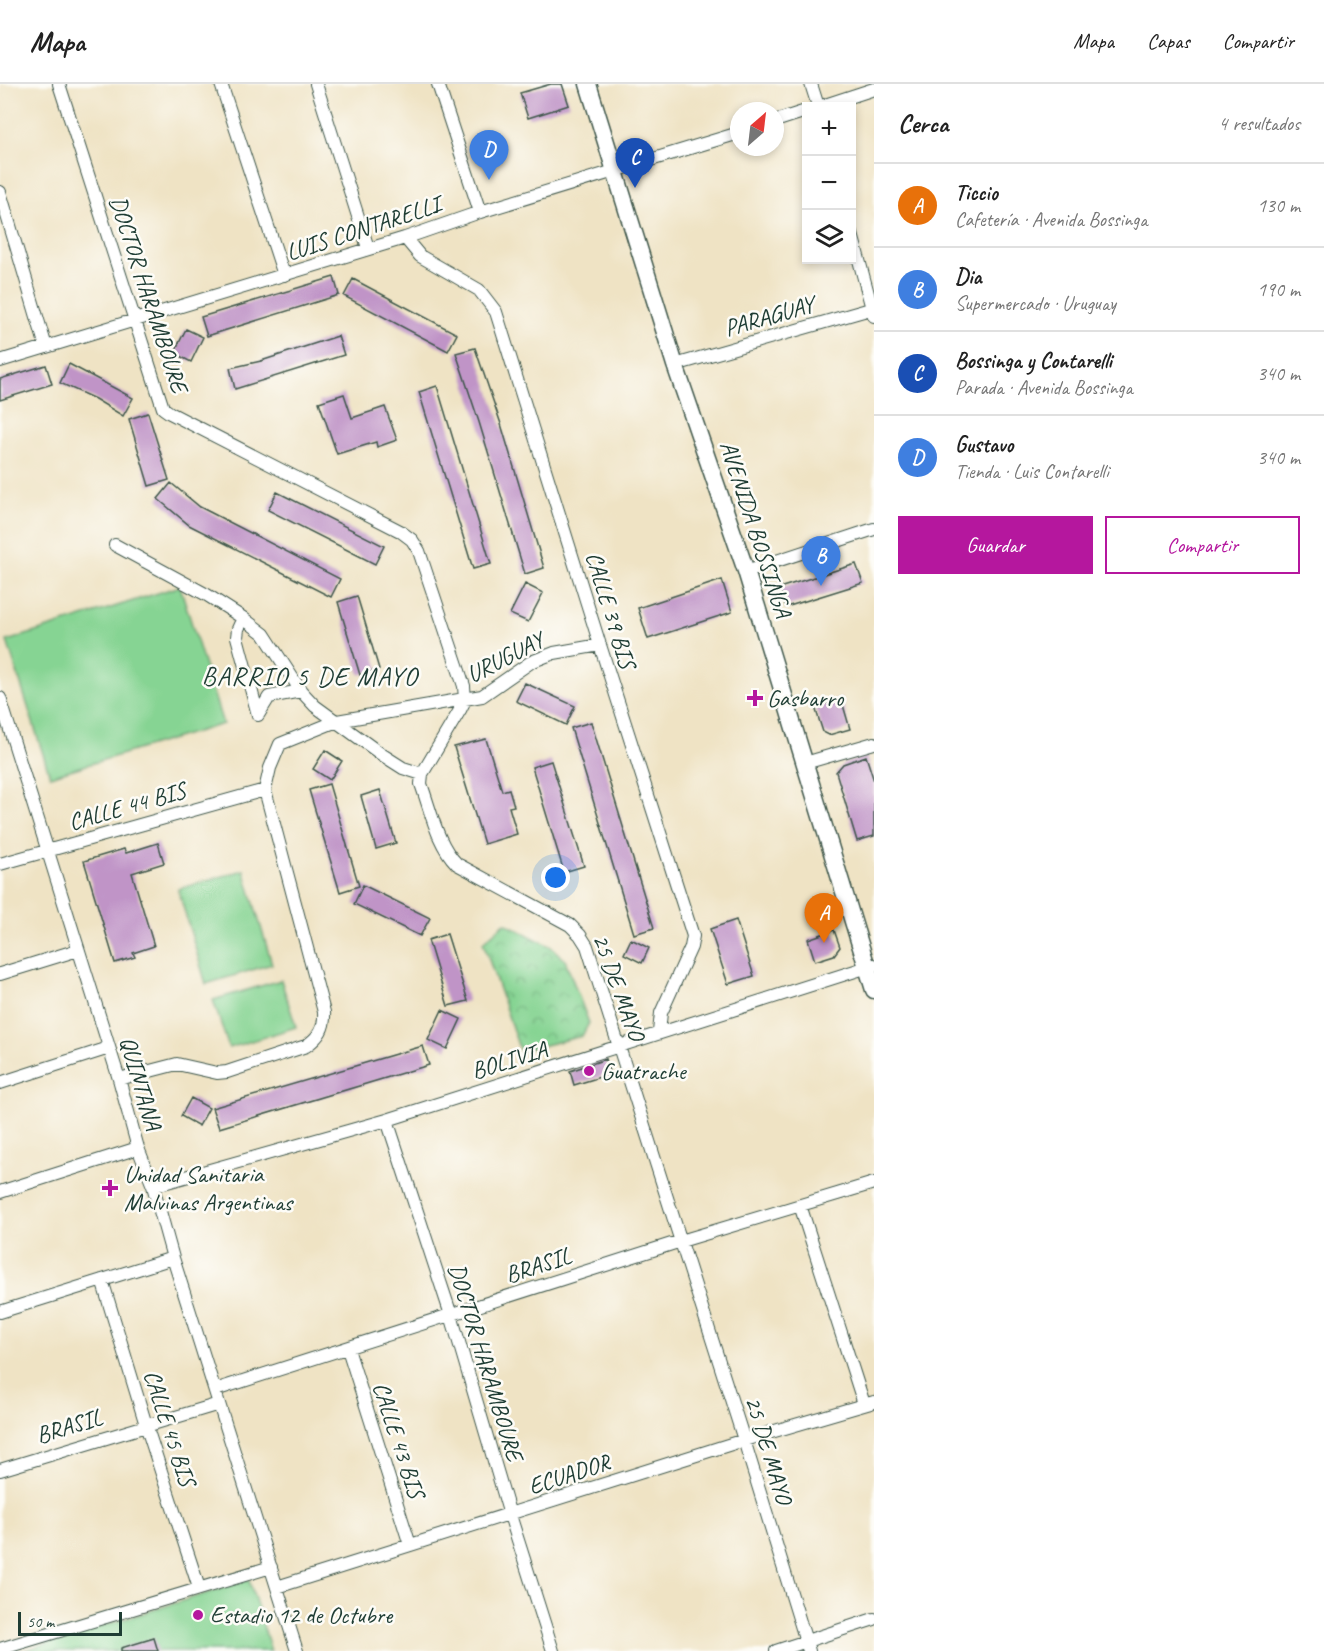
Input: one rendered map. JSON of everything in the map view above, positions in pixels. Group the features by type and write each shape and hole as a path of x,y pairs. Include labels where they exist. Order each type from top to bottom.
{"main road":[{"name":"AVENIDA BOSSINGA","path":"588,84 675,364 746,571 870,966 874,990"}],"street":[{"name":"DOCTOR HARAMBOURE","path":"59,84 163,408 400,531 412,540 419,551 464,686 465,700"},
{"path":"221,84 284,275"},
{"path":"316,84 368,248"},
{"path":"438,84 480,212"},
{"path":"811,84 818,102"},
{"path":"833,102 874,89"},
{"path":"784,118 802,113"},
{"name":"LUIS CONTARELLI","path":"0,361 405,238 480,212 730,135"},
{"path":"0,192 46,347"},
{"name":"CALLE 39 BIS","path":"405,238 420,255 479,290 496,312 693,936 692,947 661,1013 658,1032"},
{"path":"856,249 873,311"},
{"name":"PARAGUAY","path":"675,364 873,311"},
{"path":"746,571 874,529"},
{"path":"115,545 207,595 264,634 301,692 315,706 403,768 422,774 465,700"},
{"path":"243,618 237,637 258,715 269,698 301,692"},
{"name":"URUGUAY","path":"265,790 270,768 280,744 337,721 482,696 531,662 554,653 600,645"},
{"name":"QUINTANA","path":"0,698 119,1079 138,1148 153,1186 173,1258 297,1651"},
{"path":"806,763 874,743"},
{"name":"25 DE MAYO","path":"422,774 421,784 447,854 457,864 570,925 587,946 744,1440 807,1647"},
{"path":"119,1079 177,1064 217,1073 227,1072 306,1046 321,1033 325,1024 324,1012 265,790"},
{"name":"CALLE 44 BIS","path":"0,864 265,790"},
{"path":"0,974 78,950"},
{"name":"BOLIVIA","path":"153,1186 387,1120 870,966"},
{"path":"0,1083 109,1048"},
{"name":"DOCTOR HARAMBOURE","path":"387,1120 451,1316 553,1651"},
{"path":"0,1192 138,1148"},
{"name":"BRASIL","path":"214,1390 681,1241 874,1183"},
{"path":"800,1205 869,1403"},
{"path":"0,1312 173,1258"},
{"name":"CALLE 45 BIS","path":"102,1280 199,1588"},
{"name":"CALLE 43 BIS","path":"348,1348 410,1545"},
{"name":"ECUADOR","path":"277,1587 869,1403"},
{"name":"BRASIL","path":"0,1470 219,1404"},
{"path":"0,1649 271,1567"},
{"path":"776,1651 807,1647 874,1619"}],"green space":[{"path":"180,586 223,724 50,776 7,641"},
{"path":"244,870 272,964 206,984 178,889"},
{"path":"505,923 550,946 565,960 589,1023 582,1036 520,1051 483,942"},
{"path":"281,980 296,1027 229,1048 213,1000"},
{"name":"Estadio 12 de Octubre","path":"249,1580 271,1651 22,1651"}],"building":[{"path":"551,84 562,84 569,105 528,118 520,93"},
{"path":"334,277 339,295 207,336 201,317"},
{"path":"353,279 457,334 448,351 344,296"},
{"path":"186,329 203,337 191,362 174,353"},
{"path":"338,336 344,355 235,389 230,368 261,361"},
{"path":"475,348 501,424 544,568 525,574 456,353"},
{"path":"69,364 133,398 123,416 95,399 60,383"},
{"path":"46,365 52,384 0,400 0,379"},
{"path":"437,386 491,564 473,569 419,392"},
{"path":"344,394 352,418 385,407 397,440 377,447 376,442 337,454 319,402"},
{"path":"148,413 169,480 149,486 129,419"},
{"path":"171,483 200,507 340,579 331,597 189,525 158,499"},
{"path":"277,492 384,546 375,564 268,510"},
{"path":"856,564 863,583 786,607 779,588"},
{"path":"722,580 732,612 648,639 638,608"},
{"path":"525,584 543,593 528,622 510,614"},
{"path":"357,596 379,669 360,675 338,602"},
{"path":"525,683 575,706 566,725 516,701"},
{"path":"841,698 850,729 829,735 823,732 815,707"},
{"path":"591,722 654,928 634,934 571,728"},
{"path":"486,739 502,791 509,789 514,806 509,807 517,834 484,844 454,747"},
{"path":"325,750 342,761 330,780 313,769"},
{"path":"866,756 874,781 874,836 857,841 836,772 843,764"},
{"path":"551,761 584,866 564,872 532,767"},
{"path":"329,784 359,886 340,892 309,790"},
{"path":"380,790 396,843 376,849 361,796"},
{"path":"158,843 164,863 132,873 154,946 133,953 135,957 115,963 84,861 124,849 126,853"},
{"path":"363,885 430,918 420,936 354,904"},
{"path":"736,920 754,976 728,984 710,929"},
{"path":"834,930 840,947 834,955 815,961 808,939"},
{"path":"447,934 468,1001 448,1006 428,940"},
{"path":"631,939 649,948 642,963 624,954"},
{"path":"442,1010 461,1019 447,1049 428,1040"},
{"path":"423,1046 429,1065 219,1128 212,1108"},
{"name":"Guatrache","path":"606,1059 610,1074 574,1085 570,1071"},
{"path":"191,1098 209,1108 199,1126 181,1116"},
{"path":"154,1638 158,1651 121,1651 121,1648"}],"place":[{"name":"Gustavo","path":"489,180"},
{"name":"Bossinga y Contarelli","path":"635,188"},
{"name":"Dia","path":"821,586"},
{"name":"Gasbarro","path":"755,698"},
{"name":"Ticcio","path":"824,943"},
{"name":"Guatrache","path":"589,1071"},
{"name":"Unidad Sanitaria Malvinas Argentinas","path":"110,1188"},
{"name":"Estadio 12 de Octubre","path":"198,1615"}],"district":[{"name":"BARRIO 5 DE MAYO","path":"310,676"}]}
